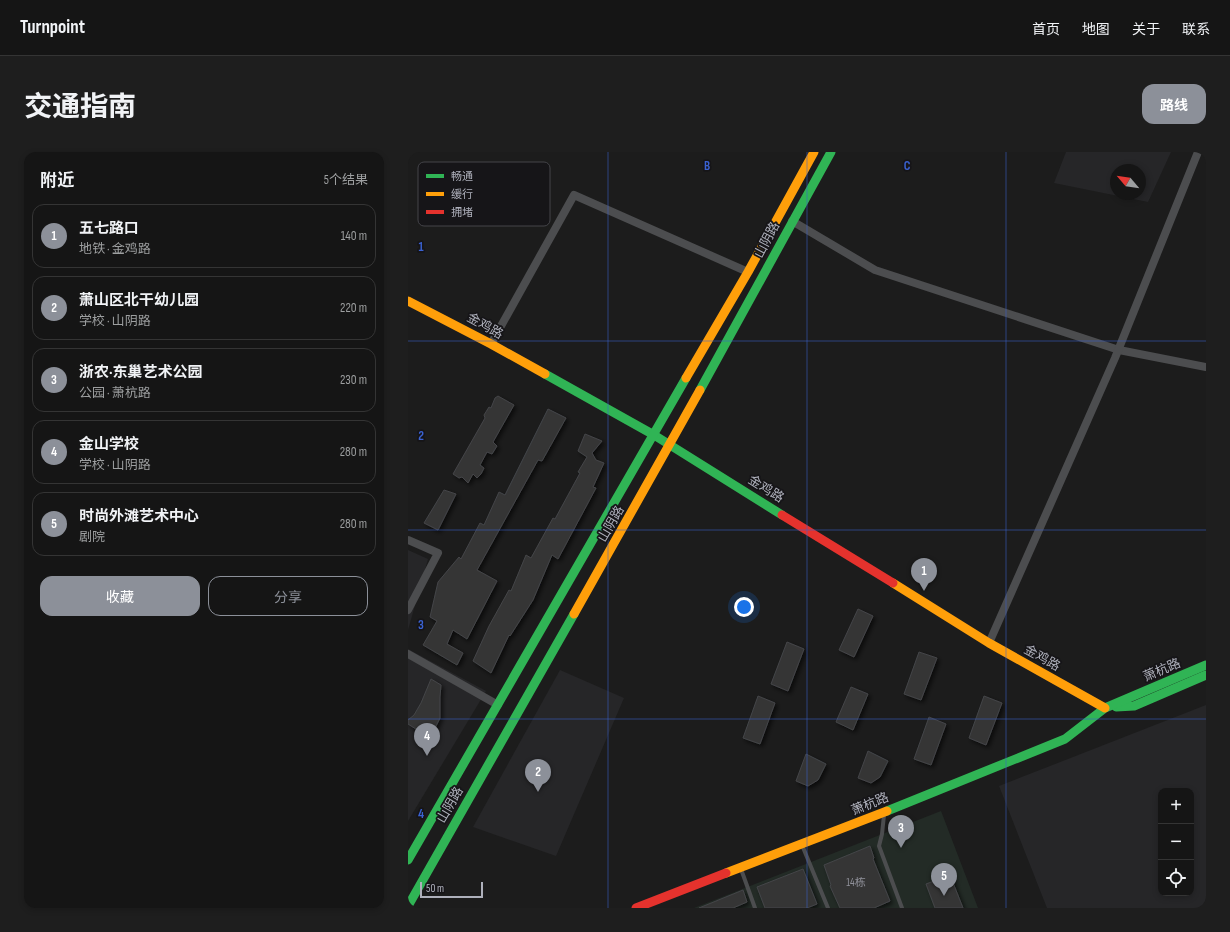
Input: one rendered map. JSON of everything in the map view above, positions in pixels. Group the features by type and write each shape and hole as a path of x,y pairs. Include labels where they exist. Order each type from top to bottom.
{"main road":[{"name":"山阴路","path":"410,857 748,272 814,152"},
{"name":"山阴路","path":"408,906 670,445 831,152"},
{"name":"金鸡路","path":"408,301 492,344 654,435 989,643 1105,708"},
{"name":"萧杭路","path":"636,908 885,813 1065,739 1105,708 1206,665"},
{"name":"萧杭路","path":"1105,708 1134,706 1206,675"}],"street":[{"path":"989,643 1119,350 1198,152"},
{"path":"492,344 574,195 748,272"},
{"path":"792,221 875,270 1119,350 1206,367"},
{"path":"408,540 438,553 408,610"},
{"path":"408,654 498,705"}],"lane":[{"path":"885,813 879,846 902,908"},
{"path":"802,845 828,908"},
{"path":"741,868 755,908"}],"shaded area":[{"path":"1066,152 1171,152 1148,202 1138,200 1146,200 1146,164 1110,164 1110,194 1054,183"},
{"path":"408,550 428,559 408,630"},
{"path":"408,649 486,691 408,821"},
{"path":"560,670 624,698 556,856 473,827"},
{"path":"1206,705 1206,908 1047,908 999,786"},
{"path":"941,811 978,908 694,908"}],"building":[{"path":"498,396 514,405 493,442 497,446 492,454 487,452 480,465 484,468 481,474 477,478 473,474 468,483 462,477 459,478 453,474 485,418 484,415 489,407 491,408 495,398"},
{"path":"548,409 566,418 542,461 538,460 477,570 497,581 467,639 453,630 447,644 463,653 457,665 423,645 437,621 430,617 438,582 459,557 461,559 480,523 484,525 499,492 505,495"},
{"path":"585,434 602,441 592,453 596,460 604,463 593,487 596,488 558,559 552,555 533,600 510,636 509,635 491,673 473,661 489,626 509,590 511,591 526,555 531,558 553,518 555,519 580,473 578,472 587,457 578,451"},
{"path":"444,490 456,494 438,530 424,523"},
{"path":"858,609 873,616 854,657 839,650"},
{"path":"787,642 804,649 788,691 771,684"},
{"path":"919,652 937,658 921,700 904,694"},
{"path":"431,679 441,685 440,718 430,738 408,724 408,720 414,715 421,703"},
{"path":"851,687 868,694 853,730 836,722"},
{"path":"758,696 775,703 760,744 743,738"},
{"path":"984,696 1002,703 986,745 969,738"},
{"path":"929,717 946,724 931,765 914,759"},
{"path":"868,751 888,761 880,777 871,783 858,778"},
{"path":"806,754 826,764 818,780 808,786 796,781"},
{"path":"870,846 873,859 890,901 874,908 840,908 830,886 831,885 824,865"},
{"path":"803,869 817,904 807,908 765,908 757,887"},
{"path":"950,875 963,908 935,908 926,884"},
{"path":"743,890 747,902 733,908 699,908"}],"traffic: fast":[{"path":"700,390 831,152"},
{"path":"545,374 654,435 782,515"},
{"path":"408,860 686,378"},
{"path":"408,906 574,614"},
{"path":"887,811 1065,739 1105,708 1206,665"},
{"path":"1116,707 1134,706 1206,675"}],"traffic: slow":[{"path":"686,378 748,272 814,152"},
{"path":"408,301 545,374"},
{"path":"574,614 700,390"},
{"path":"893,583 989,643 1105,708"},
{"path":"726,873 887,811"}],"traffic: jam":[{"path":"782,515 893,583"},
{"path":"636,908 726,873"}],"place":[{"name":"五七路口","path":"924,591"},
{"name":"金山学校","path":"427,756"},
{"name":"萧山区北干幼儿园","path":"538,792"},
{"name":"浙农·东巢艺术公园","path":"901,848"},
{"name":"时尚外滩艺术中心","path":"944,896"}]}
